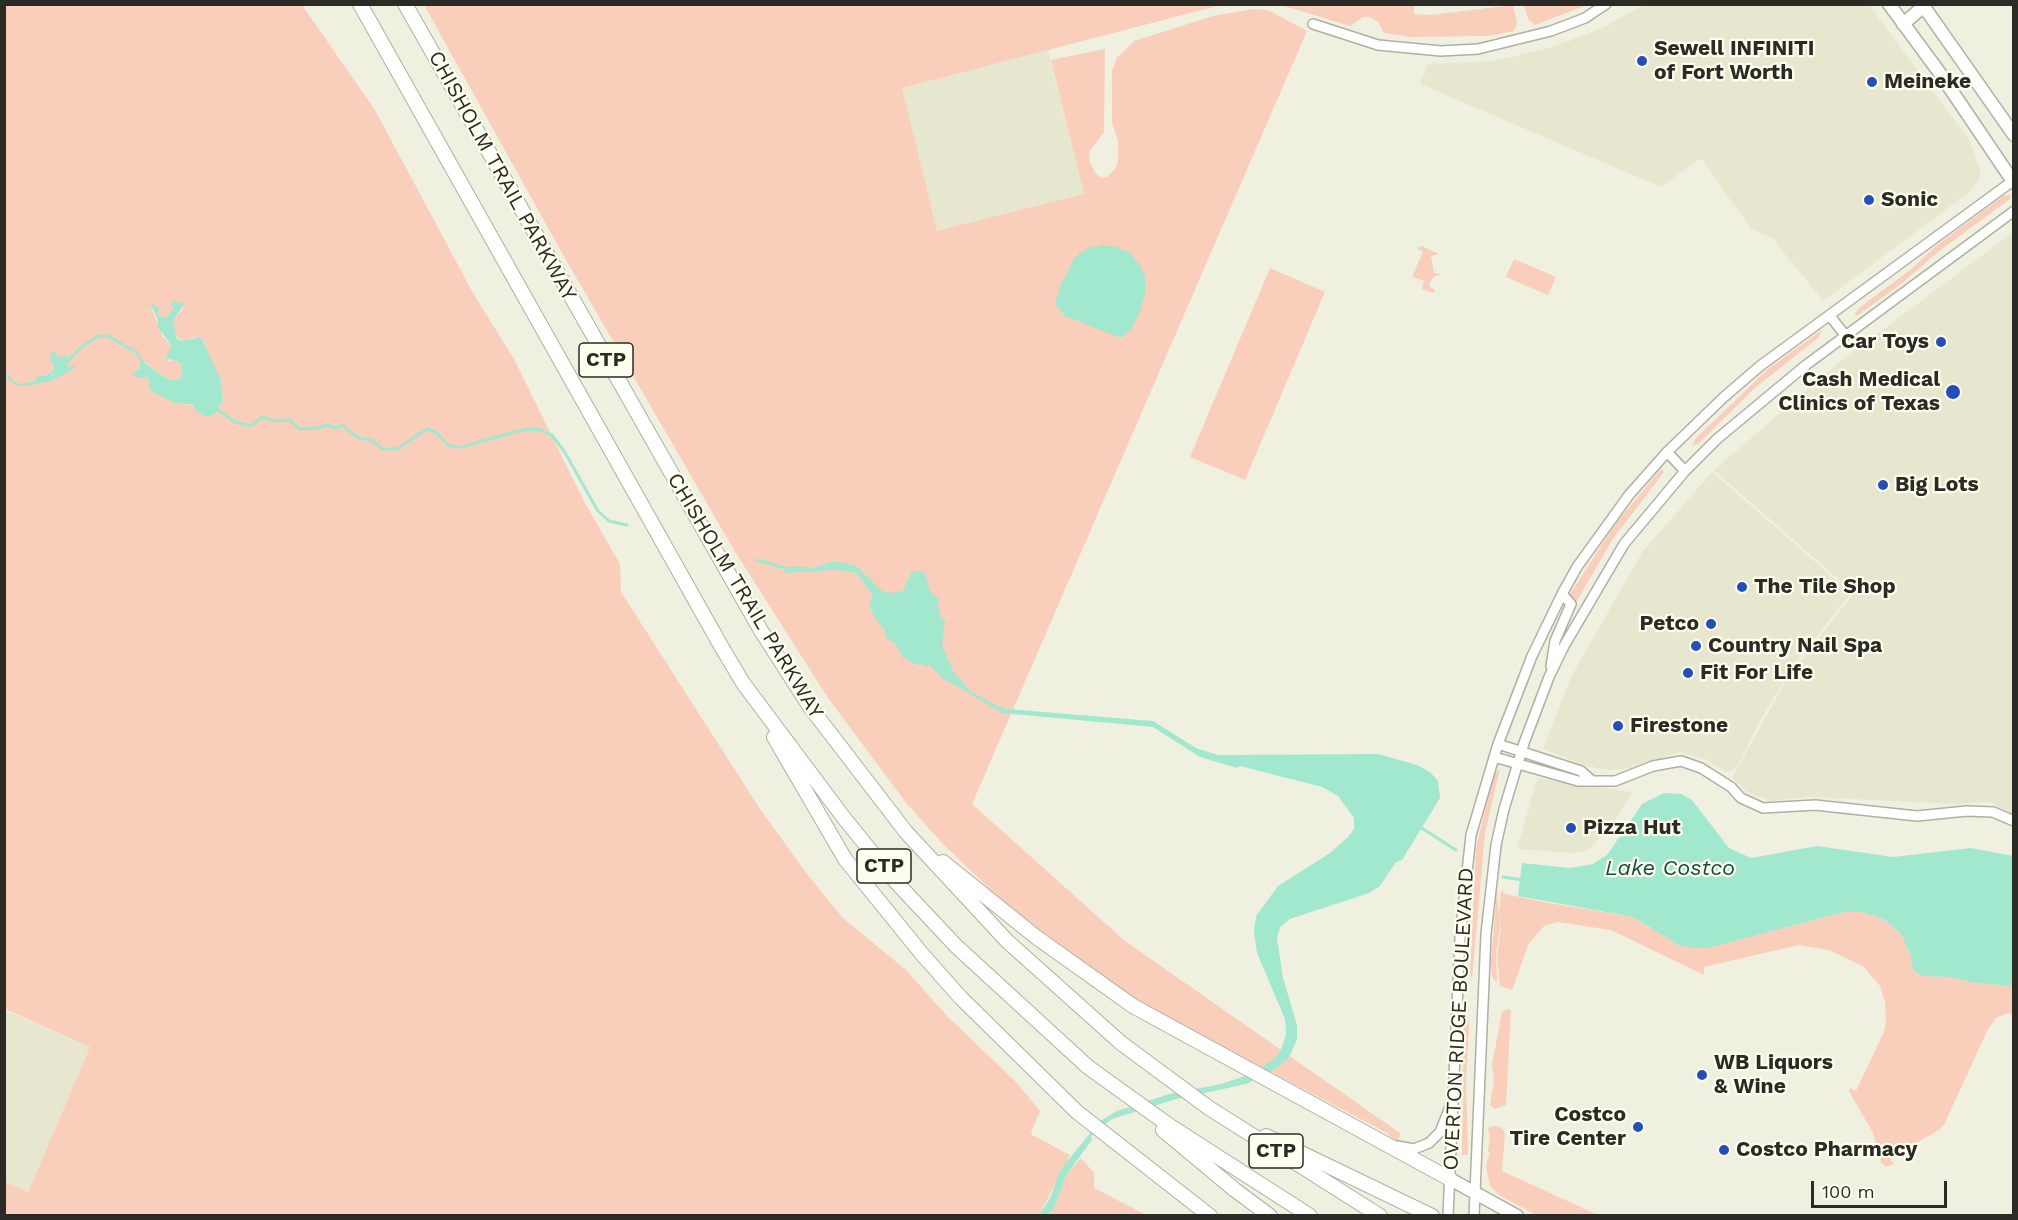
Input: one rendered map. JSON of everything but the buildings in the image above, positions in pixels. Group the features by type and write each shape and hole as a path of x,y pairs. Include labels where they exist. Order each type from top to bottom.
{"highway":[{"name":"CHISHOLM TRAIL PARKWAY","path":"360,4 743,683 896,881 956,946 1088,1067 1170,1126 1310,1215"},
{"name":"CHISHOLM TRAIL PARKWAY","path":"406,6 760,629 816,714 906,832 1007,940 1086,1014 1209,1108 1380,1215"},
{"path":"743,683 845,859 885,911 961,998 1077,1112 1210,1215"},
{"path":"906,832 1035,937 1134,1006 1449,1179"},
{"path":"1088,1067 1235,1190 1270,1215"},
{"path":"1209,1108 1432,1215"}],"main road":[{"path":"1889,4 2013,181"},
{"path":"1903,24 1923,5 2013,135"},
{"path":"1449,1179 1517,1215"}],"street":[{"path":"1313,24 1378,45 1441,51 1478,49 1551,31 1585,18 1606,4"},
{"name":"OVERTON RIDGE BOULEVARD","path":"1448,1215 1464,888 1471,835 1498,744 1532,656 1562,594 1577,567 1629,495 1667,452 1742,380 2013,181"},
{"name":"OVERTON RIDGE BOULEVARD","path":"1474,1215 1488,910 1499,828 1521,750 1549,677 1612,562 1643,520 1685,471 1757,404 1845,335 2013,211"},
{"path":"1830,316 1845,335"},
{"path":"1667,452 1685,471"},
{"path":"1549,677 1554,645 1571,604 1562,594"},
{"path":"1498,744 1581,771 1590,779"},
{"path":"1494,757 1578,781 1590,779 1615,781 1653,766 1681,762 1701,768 1731,788 1741,798 1763,808 1815,805 1917,816 1967,811 1994,812 2013,821"},
{"path":"1385,1144 1414,1149 1429,1143 1440,1132 1452,1102"}],"shaded area":[{"path":"1524,4 1587,5 1535,25 1528,19"},
{"path":"4,5 302,5 375,110 473,293 514,359 586,505 620,564 621,592 760,809 807,874 843,918 906,970 947,1016 1016,1082 1040,1111 1031,1132 1032,1135 1070,1155 1039,1215 5,1215 5,1182 28,1192 90,1047 5,1009","holes":["179,303 183,308 173,321 174,333 181,341 197,337 204,342 206,352 221,380 223,400 219,409 175,403 150,385 148,377 141,377 135,372 145,362 166,378 177,380 181,377 182,365 175,360 168,361 171,345 163,337 152,309 159,308 158,315 166,318"]},
{"path":"424,5 1221,5 902,88 937,231 1084,194 1051,60 1105,49 1104,132 1090,151 1089,159 1095,173 1101,178 1107,177 1116,168 1118,160 1118,140 1112,123 1112,71 1117,58 1134,41 1213,16 1253,9 1268,10 1307,31 972,804 1125,941 1400,1133 1398,1143 1387,1133 1174,1021 1102,978 998,897 941,842 907,804 828,698 734,550 566,260"},
{"path":"1281,5 1414,5 1414,14 1430,15 1513,5 1517,22 1514,31 1488,36 1410,37 1384,33 1378,22 1370,17 1363,17 1350,26"},
{"path":"1644,5 1869,5 1970,141 1981,172 1979,179 1972,190 1823,301 1772,238 1751,229 1701,158 1661,187 1420,84 1428,64 1492,61 1546,49 1600,29"},
{"path":"1048,50 1084,194 937,231 901,88"},
{"path":"2011,195 2010,199 1938,252 1901,284 1858,315 1854,315 1859,308 1910,270 1936,246 2003,196"},
{"path":"2013,232 2013,816 1991,802 1955,804 1809,797 1772,801 1748,793 1732,778 1788,677 1854,593 1714,470 1837,364"},
{"path":"1422,246 1439,254 1431,256 1434,273 1442,274 1433,277 1429,286 1435,290 1433,293 1422,289 1424,281 1412,277 1423,252 1417,248"},
{"path":"1514,259 1556,277 1548,295 1506,277"},
{"path":"1270,268 1325,292 1245,480 1190,457"},
{"path":"1822,330 1818,338 1756,387 1699,443 1692,446 1696,438 1768,369"},
{"path":"1661,469 1664,472 1613,539 1572,609 1570,594 1616,523"},
{"path":"1712,472 1851,593 1794,664 1758,724 1736,769 1726,772 1706,760 1680,752 1624,769 1611,770 1589,767 1543,749 1571,677 1643,551"},
{"path":"1500,768 1485,833 1472,980 1470,972 1476,849 1493,776"},
{"path":"1537,778 1632,792 1614,822 1588,850 1572,853 1517,849"},
{"path":"1497,890 1500,928 1496,954 1497,984 1492,976 1491,963"},
{"path":"1501,890 1505,894 1549,903 1633,917 1650,928 1708,948 1845,912 1862,912 1883,919 1901,934 1910,955 1913,970 1921,976 1949,977 1973,983 2013,986 2013,1015 2008,1013 1996,1018 1987,1031 1944,1125 1890,1158 1894,1164 1886,1167 1881,1162 1873,1133 1849,1091 1850,1088 1856,1091 1884,1032 1886,1021 1885,1002 1880,986 1864,967 1829,950 1799,945 1704,967 1704,975 1611,930 1557,922 1544,926 1529,943 1512,990 1500,986 1497,957 1501,928 1499,913"},
{"path":"4,1010 90,1047 28,1192 5,1182"},
{"path":"1511,1010 1506,1105 1495,1109 1490,1105 1494,1081 1492,1065 1502,1012"},
{"path":"1464,1014 1468,1016 1469,1026 1466,1080 1468,1155 1462,1155"},
{"path":"1501,1127 1505,1133 1502,1171 1598,1215 1536,1215 1499,1195 1490,1186 1486,1166 1490,1152 1488,1152 1490,1136 1488,1128"},
{"path":"1081,1158 1094,1173 1094,1188 1146,1215 1048,1216 1054,1208 1067,1174"}],"water":[{"path":"1102,245 1116,247 1130,253 1145,275 1145,294 1139,314 1131,329 1121,338 1065,316 1055,304 1060,286 1075,257 1088,248"},
{"path":"174,300 176,304 182,301 184,304 173,321 177,339 181,341 201,337 221,380 223,400 215,414 207,417 195,411 194,405 175,403 153,392 150,389 148,377 139,378 132,374 139,369 141,360 166,378 177,380 181,377 182,365 175,360 166,359 171,345 157,326 158,320 150,303 159,308 158,315 166,318 173,309 171,303"},
{"path":"52,352 56,352 58,358 67,355 68,369 74,363 74,369 51,381 26,386 19,386 8,380 5,369 13,381 20,384 35,381 38,376 54,376 54,363 50,361"},
{"path":"835,561 856,566 882,591 889,593 903,591 912,571 924,572 931,593 939,599 937,605 941,613 940,619 945,620 942,645 953,671 970,691 996,705 1007,709 1153,721 1196,748 1218,755 1378,754 1417,765 1430,772 1438,781 1440,798 1402,860 1396,862 1380,886 1369,893 1290,919 1280,927 1277,938 1283,978 1297,1025 1297,1040 1289,1057 1273,1071 1246,1084 1173,1100 1112,1119 1091,1136 1092,1140 1067,1174 1054,1208 1048,1215 1039,1215 1050,1198 1060,1170 1100,1121 1117,1111 1169,1094 1221,1084 1248,1075 1273,1060 1280,1052 1286,1035 1285,1019 1257,953 1254,931 1256,916 1278,886 1330,853 1348,837 1354,829 1354,818 1338,796 1322,787 1240,766 1237,768 1200,757 1153,727 1002,713 941,677 929,664 925,668 923,664 916,665 902,656 895,643 886,638 886,632 869,605 873,595 856,573 837,570 784,573 787,566 813,568"},
{"name":"Lake Costco","path":"1664,793 1681,794 1692,800 1729,848 1751,858 1817,846 1893,857 1971,848 2013,856 2013,986 1973,983 1949,977 1921,976 1913,970 1910,955 1901,934 1883,919 1862,912 1845,912 1708,948 1693,948 1680,946 1633,917 1518,896 1522,863 1570,868 1593,864 1607,855 1642,804"}],"waterway":[{"path":"63,366 81,347 99,336 108,336 137,353 143,363"},
{"path":"44,379 55,371"},
{"path":"217,409 235,422 251,426 262,417 275,421 290,420 299,429 326,425 336,428 342,425 357,437 373,441 382,449 397,449 427,429 437,433 449,446 462,447 526,429 540,430 552,435 564,451 598,511 609,521 627,525"},
{"path":"757,560 788,569"},
{"path":"1420,827 1456,850"},
{"path":"1503,877 1523,880"}],"place":[{"name":"Sewell INFINITI of Fort Worth","path":"1642,61"},
{"name":"Meineke","path":"1872,82"},
{"name":"Sonic","path":"1869,200"},
{"name":"Car Toys","path":"1941,342"},
{"name":"Cash Medical Clinics of Texas","path":"1953,392"},
{"name":"Big Lots","path":"1883,485"},
{"name":"The Tile Shop","path":"1742,587"},
{"name":"Petco","path":"1711,624"},
{"name":"Country Nail Spa","path":"1696,646"},
{"name":"Fit For Life","path":"1688,673"},
{"name":"Firestone","path":"1618,726"},
{"name":"Pizza Hut","path":"1571,828"},
{"name":"WB Liquors & Wine","path":"1702,1075"},
{"name":"Costco Tire Center","path":"1638,1127"},
{"name":"Costco Pharmacy","path":"1724,1150"}]}
